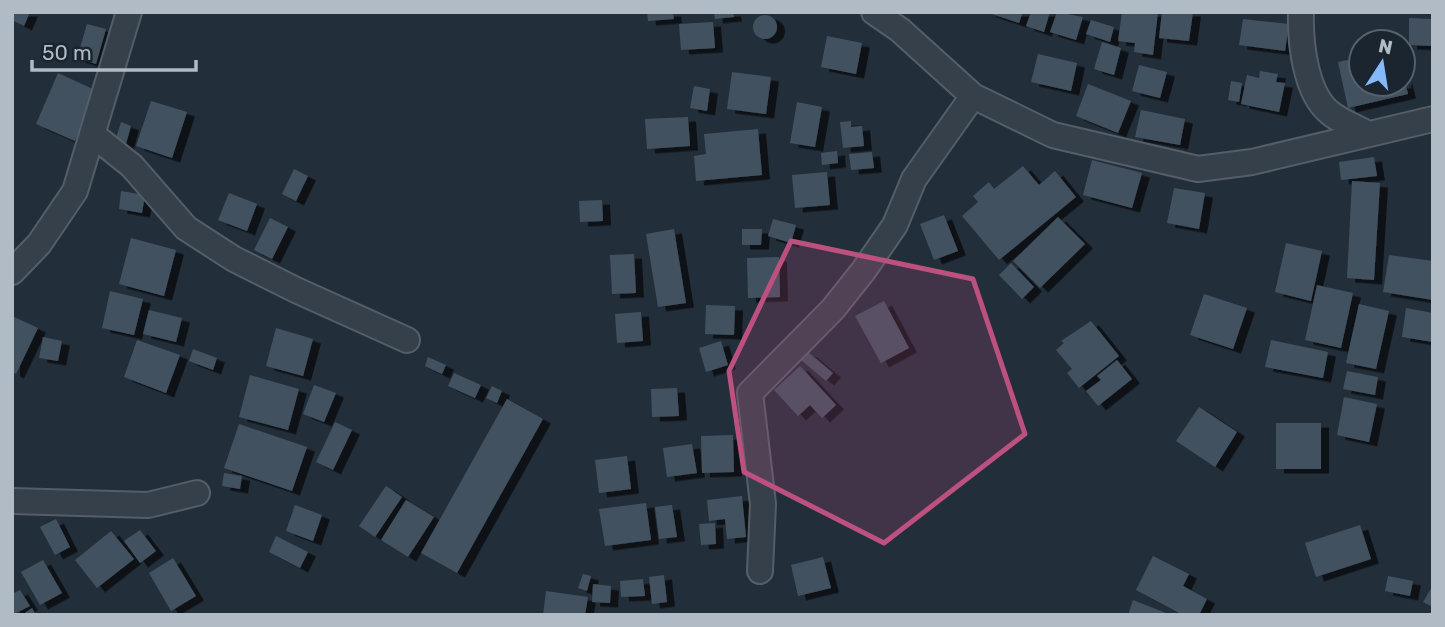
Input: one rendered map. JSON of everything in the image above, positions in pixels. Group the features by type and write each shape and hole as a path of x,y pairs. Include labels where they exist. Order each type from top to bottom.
{"street":[{"path":"12,272 39,244 75,191 129,12"},
{"path":"874,12 900,30 974,96 1053,135 1198,169 1252,162 1433,119"},
{"path":"1301,12 1300,34 1313,89 1328,112 1368,134"},
{"path":"760,571 763,504 750,393 833,309 864,270 895,225 914,179 974,96"},
{"path":"92,134 132,166 186,228 234,259 407,340"},
{"path":"12,501 148,505 197,493"}],"highlighted area":[{"path":"791,241 973,279 1025,434 884,543 744,472 729,371"}],"building":[{"path":"12,12 30,12 24,26 12,20"},
{"path":"647,12 673,12 674,19 648,21"},
{"path":"714,12 733,12 734,17 715,19"},
{"path":"986,12 1023,12 1019,23"},
{"path":"1031,12 1050,12 1044,32 1026,26"},
{"path":"1057,12 1083,17 1076,40 1050,32"},
{"path":"1122,12 1158,12 1153,55 1134,52 1135,43 1118,41"},
{"path":"1162,12 1193,12 1189,41 1159,38"},
{"path":"765,15 774,18 777,27 774,36 765,39 756,36 753,27 756,18"},
{"path":"1409,18 1433,19 1433,46 1417,45 1417,28 1409,28"},
{"path":"1243,19 1289,24 1285,51 1239,45"},
{"path":"1091,20 1114,27 1110,42 1086,34"},
{"path":"713,22 715,48 681,50 679,24"},
{"path":"87,24 106,29 96,64 77,58"},
{"path":"827,36 862,43 856,74 821,67"},
{"path":"1102,42 1121,48 1114,75 1094,69"},
{"path":"1038,54 1077,63 1071,91 1031,82"},
{"path":"1347,60 1347,98 1391,98 1348,108 1338,62"},
{"path":"1139,65 1167,72 1160,98 1132,91"},
{"path":"1260,71 1278,74 1276,82 1285,83 1279,112 1241,104 1247,75 1259,78"},
{"path":"732,72 771,77 766,114 727,109"},
{"path":"58,73 97,91 75,141 36,124"},
{"path":"1231,81 1242,83 1239,102 1228,100"},
{"path":"1088,84 1131,101 1118,133 1076,116"},
{"path":"694,86 710,89 707,111 690,108"},
{"path":"151,101 187,112 172,158 136,146"},
{"path":"797,102 822,107 815,147 790,143"},
{"path":"1141,110 1185,119 1180,145 1135,137"},
{"path":"688,117 690,146 647,149 645,119"},
{"path":"851,121 851,127 862,126 864,146 843,148 840,122"},
{"path":"121,122 131,126 126,144 115,141"},
{"path":"758,129 762,175 696,181 694,156 706,154 704,134"},
{"path":"837,151 838,163 822,165 821,153"},
{"path":"872,152 874,168 851,170 849,154"},
{"path":"1374,157 1377,176 1341,180 1339,162"},
{"path":"1092,160 1142,173 1132,208 1083,195"},
{"path":"1023,166 1039,185 1055,171 1076,197 999,260 962,216 978,202 973,196 989,182 994,189"},
{"path":"294,169 308,176 296,201 282,194"},
{"path":"827,172 830,205 795,208 792,175"},
{"path":"1352,181 1380,183 1374,280 1347,278"},
{"path":"1174,188 1205,193 1199,229 1167,223"},
{"path":"121,191 145,195 142,213 119,209"},
{"path":"229,193 257,204 247,231 218,220"},
{"path":"602,200 603,221 580,222 579,201"},
{"path":"944,215 958,251 934,260 920,224"},
{"path":"1058,217 1085,244 1040,288 1013,261"},
{"path":"270,218 288,227 272,259 254,250"},
{"path":"773,219 796,225 791,243 768,236"},
{"path":"674,229 686,303 658,307 646,234"},
{"path":"742,229 762,229 761,245 742,245"},
{"path":"131,238 176,250 164,296 119,284"},
{"path":"1286,243 1322,251 1311,301 1275,292"},
{"path":"634,254 636,293 612,294 610,255"},
{"path":"1389,255 1433,261 1433,300 1383,292"},
{"path":"779,257 780,297 748,298 747,258"},
{"path":"1011,263 1034,287 1022,299 999,275"},
{"path":"1317,285 1353,293 1341,348 1305,340"},
{"path":"110,291 143,299 134,335 102,328"},
{"path":"1204,294 1247,308 1233,349 1190,335"},
{"path":"884,301 909,348 881,363 855,316"},
{"path":"1359,304 1389,311 1376,369 1346,363"},
{"path":"706,305 735,306 734,335 705,334"},
{"path":"1406,308 1433,313 1433,342 1402,337"},
{"path":"149,310 182,318 176,342 143,334"},
{"path":"641,312 643,341 617,343 615,314"},
{"path":"12,316 38,328 16,374 12,372"},
{"path":"1091,321 1119,356 1079,388 1067,373 1072,369 1056,350 1064,343 1061,341"},
{"path":"276,328 313,339 303,376 266,366"},
{"path":"43,337 62,341 58,361 39,358"},
{"path":"137,340 180,355 166,393 124,377"},
{"path":"1271,340 1328,352 1323,378 1265,367"},
{"path":"721,341 728,365 706,372 699,348"},
{"path":"193,349 217,358 213,370 189,361"},
{"path":"808,352 833,373 826,381 801,360"},
{"path":"428,357 446,365 442,374 425,366"},
{"path":"1117,360 1132,379 1098,406 1086,391 1101,380 1097,376"},
{"path":"800,366 836,405 822,418 810,405 798,416 774,390"},
{"path":"1347,371 1378,377 1375,395 1343,389"},
{"path":"454,373 481,385 475,398 448,386"},
{"path":"250,375 299,389 288,430 239,417"},
{"path":"314,385 336,393 324,422 303,414"},
{"path":"492,386 502,391 497,403 486,398"},
{"path":"677,388 679,416 652,417 651,389"},
{"path":"1344,397 1377,404 1369,442 1337,435"},
{"path":"507,399 543,419 457,573 421,553"},
{"path":"1199,407 1237,432 1215,467 1176,441"},
{"path":"335,422 352,430 333,470 316,462"},
{"path":"1276,423 1321,423 1321,469 1276,469"},
{"path":"239,424 307,447 292,491 224,468"},
{"path":"733,435 734,472 702,473 701,436"},
{"path":"692,444 697,473 667,477 663,448"},
{"path":"627,456 631,489 599,493 595,460"},
{"path":"224,473 242,476 240,489 222,486"},
{"path":"386,486 402,497 375,537 359,526"},
{"path":"742,496 746,537 727,539 725,519 709,521 707,500"},
{"path":"406,500 434,517 408,557 381,540"},
{"path":"646,503 651,540 605,546 599,509"},
{"path":"295,505 322,515 313,541 286,531"},
{"path":"672,505 677,537 659,539 655,507"},
{"path":"56,519 70,547 55,555 40,527"},
{"path":"715,523 716,544 701,545 699,524"},
{"path":"1360,525 1371,559 1316,577 1305,543"},
{"path":"140,530 156,551 140,563 124,541"},
{"path":"111,531 134,559 97,588 75,560"},
{"path":"276,536 308,552 300,568 269,552"},
{"path":"1153,556 1189,574 1183,586 1207,599 1199,615 1183,615 1136,590"},
{"path":"823,557 831,588 798,596 791,565"},
{"path":"173,558 196,596 171,611 149,573"},
{"path":"43,560 62,593 40,605 21,572"},
{"path":"583,574 591,576 587,591 578,588"},
{"path":"664,575 667,602 652,604 649,577"},
{"path":"1388,576 1413,581 1410,596 1385,591"},
{"path":"643,579 645,596 621,597 620,581"},
{"path":"593,584 611,586 610,603 592,602"},
{"path":"1433,585 1433,607 1423,602"},
{"path":"20,590 30,606 12,615 12,594"},
{"path":"546,591 588,597 585,615 543,615"},
{"path":"1133,600 1171,615 1128,615"},
{"path":"32,608 36,615 22,615"}]}
